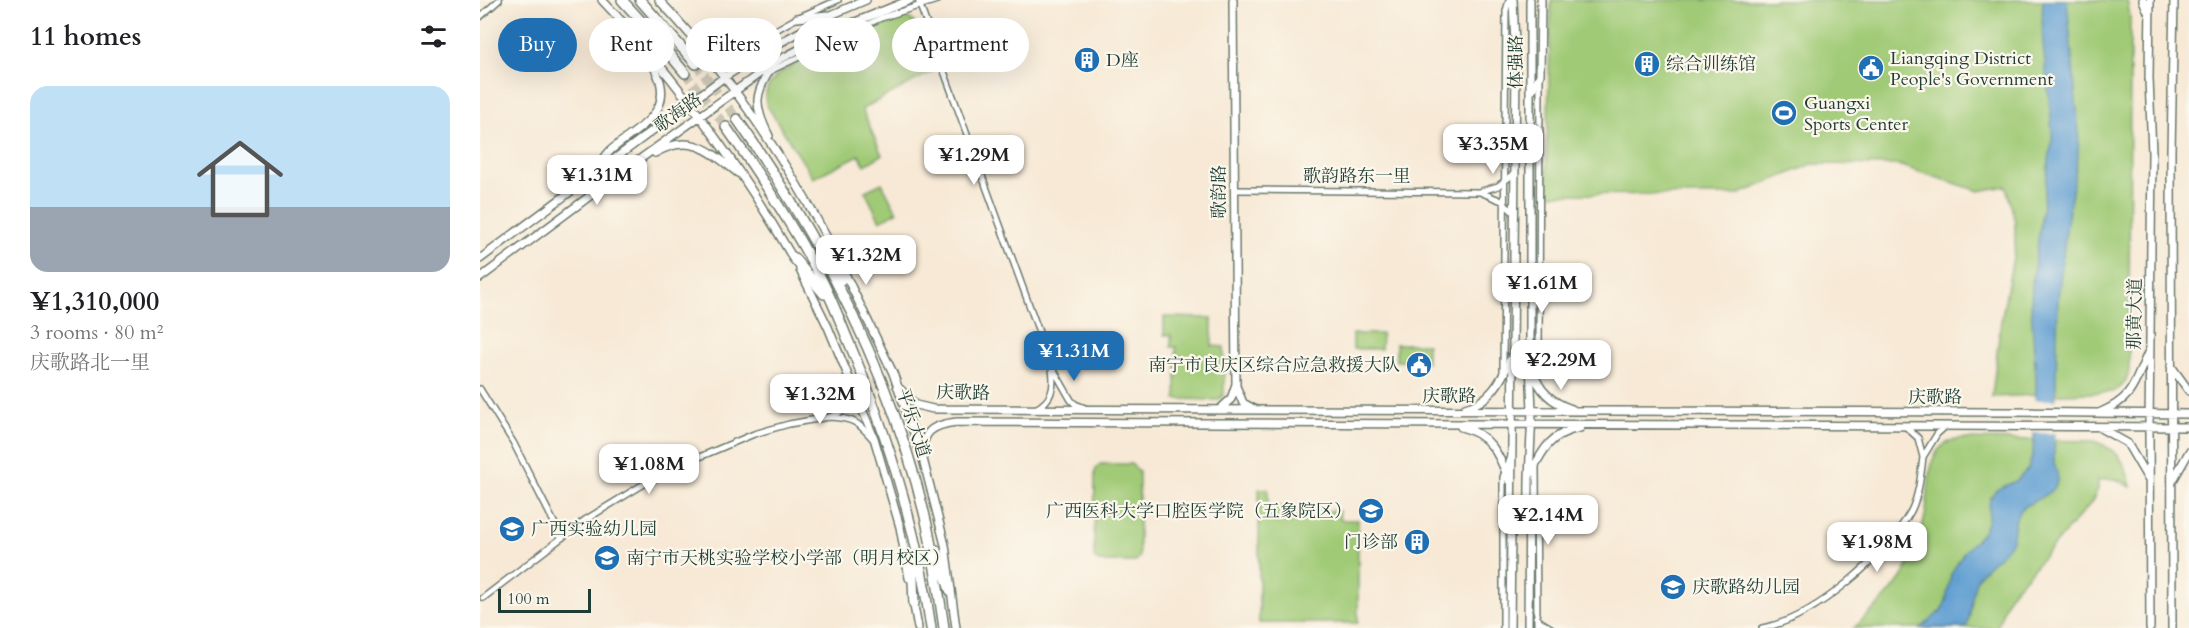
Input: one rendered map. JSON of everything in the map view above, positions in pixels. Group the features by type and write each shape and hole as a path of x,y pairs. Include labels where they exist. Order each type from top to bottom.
{"highway":[{"path":"622,0 685,73"},
{"path":"640,0 686,53"},
{"name":"平乐大道","path":"737,119 769,164 827,263 848,302 881,380 907,453 927,525 944,628"},
{"name":"平乐大道","path":"726,127 756,170 816,269 867,387 891,458 911,531 931,628"},
{"path":"831,245 848,302"},
{"path":"793,257 833,304"},
{"path":"927,525 950,590"},
{"path":"911,531 914,604"}],"main road":[{"path":"603,0 620,18"},
{"path":"658,0 686,28"},
{"name":"歌海路","path":"782,41 864,0"},
{"name":"歌海路","path":"782,58 838,29 910,0"},
{"name":"歌韵路","path":"1233,0 1236,384"},
{"name":"体强路","path":"1528,628 1532,411 1530,0"},
{"path":"1531,92 1540,75 1541,0"},
{"path":"2143,0 2150,16"},
{"name":"那黄大道","path":"2150,0 2149,78 2152,153 2149,414 2150,628"},
{"name":"那黄大道","path":"2172,628 2171,151 2174,0"},
{"name":"体强路","path":"1510,1 1514,22 1516,68 1510,628"},
{"path":"797,18 831,15"},
{"path":"679,22 734,91 781,160 831,245 856,295 897,386 923,459 945,545 956,628"},
{"path":"597,172 603,159 648,122 658,109 661,88 656,72"},
{"path":"666,72 744,177 815,297 874,440 900,527 918,628"},
{"name":"歌海路","path":"480,259 732,72"},
{"name":"歌海路","path":"480,278 761,72"},
{"path":"769,72 757,96 758,108 760,118 781,160"},
{"path":"622,172 663,148 681,143 706,148 744,177"},
{"path":"2094,413 2115,406 2128,397 2150,348"},
{"path":"1447,411 1473,406 1491,394 1512,354"},
{"path":"1530,363 1535,378 1548,398 1557,404 1596,412"},
{"path":"2171,365 2189,391"},
{"path":"1219,410 1231,399 1236,384"},
{"path":"1236,384 1243,403 1249,408 1258,410"},
{"name":"庆歌路","path":"897,386 916,405 957,409 2094,413"},
{"path":"957,409 957,422"},
{"path":"1407,411 1407,424"},
{"path":"1960,412 1960,426"},
{"path":"2094,413 2189,414"},
{"name":"庆歌路","path":"923,459 922,447 926,435 936,426 957,422 2094,426"},
{"path":"1446,424 1467,429 1487,439 1497,451 1511,485"},
{"path":"1529,478 1545,447 1555,437 1567,430 1596,425"},
{"path":"2094,426 2189,427"},
{"path":"2094,426 2127,442 2149,480"},
{"path":"2171,484 2189,452"}],"street":[{"path":"480,17 500,0"},
{"path":"797,18 838,0"},
{"path":"782,65 881,18 919,3 937,0"},
{"path":"1503,375 1506,10 1510,1"},
{"path":"919,3 1051,365 1071,400 1088,409"},
{"path":"755,76 767,72"},
{"path":"1532,392 1539,360 1540,75"},
{"name":"歌韵路东一里","path":"1480,192 1498,186 1515,172"},
{"name":"歌韵路东一里","path":"1234,190 1480,192 1493,196 1514,213"},
{"path":"1034,409 1042,405 1051,394 1053,380 1051,365"},
{"path":"481,599 615,501 683,465 754,434 789,424 829,417 847,408 852,399 851,382"},
{"path":"480,389 513,442 562,538"},
{"path":"829,417 851,420 860,424 874,440"},
{"path":"1905,426 1918,438 1923,457"},
{"path":"1762,628 1803,612 1839,589 1871,563 1911,512 1923,457 1936,434 1947,426"},
{"path":"1503,628 1503,477 1511,456"},
{"path":"1536,464 1537,628"},
{"path":"1536,617 1551,628"}],"green space":[{"name":"Guangxi Sports Center","path":"1551,0 2127,0 2130,16 2129,371 2124,384 2113,392 1992,397 2000,327 2015,247 2015,221 2006,186 1979,191 1898,165 1812,164 1737,195 1546,194"},
{"path":"902,15 909,18 892,18 892,72 931,72 862,109 882,155 865,165 859,155 813,178 766,104 765,96 768,86 779,73 794,64 794,72 880,72 880,22 895,16"},
{"path":"882,183 897,212 880,221 865,191"},
{"path":"1164,317 1212,318 1212,346 1224,347 1222,397 1217,400 1176,399 1176,347 1171,347 1171,335 1164,335"},
{"path":"1353,334 1382,334 1381,349 1353,349"},
{"path":"1396,344 1427,344 1427,362 1396,361"},
{"path":"1960,439 2094,441 2116,453 2124,464 2131,487 2116,479 2098,480 2098,489 2091,503 2008,597 1997,628 1854,628 1900,580 1917,545 1924,522 1934,459 1944,445"},
{"path":"1100,464 1131,464 1139,471 1139,557 1135,562 1099,562 1094,557 1095,470"},
{"path":"1259,489 1268,489 1268,507 1323,507 1324,511 1339,511 1340,520 1358,520 1358,623 1259,623"}],"water":[{"path":"2043,0 2067,0 2079,133 2078,156 2058,299 2054,462 2057,482 2048,494 2020,511 2008,547 1980,574 1975,585 1966,628 1921,628 1942,610 1951,574 1964,552 1983,532 1988,520 1990,498 1996,490 2016,481 2028,469 2033,454 2036,382 2031,305 2032,284 2052,138 2044,52"}],"pier":[{"path":"2032,400 2059,400 2058,433 2031,433"}],"tunnel":[{"path":"702,72 737,119"},
{"path":"685,73 726,127"}],"place":[{"name":"D座","path":"1087,60"},
{"name":"综合训练馆","path":"1647,64"},
{"name":"Liangqing District People's Government","path":"1871,68"},
{"name":"Guangxi Sports Center","path":"1784,113"},
{"name":"南宁市良庆区综合应急救援大队","path":"1419,365"},
{"name":"广西医科大学口腔医学院（五象院区）","path":"1371,511"},
{"name":"广西实验幼儿园","path":"512,529"},
{"name":"门诊部","path":"1417,542"},
{"name":"南宁市天桃实验学校小学部（明月校区）","path":"607,558"},
{"name":"庆歌路幼儿园","path":"1673,587"}]}
